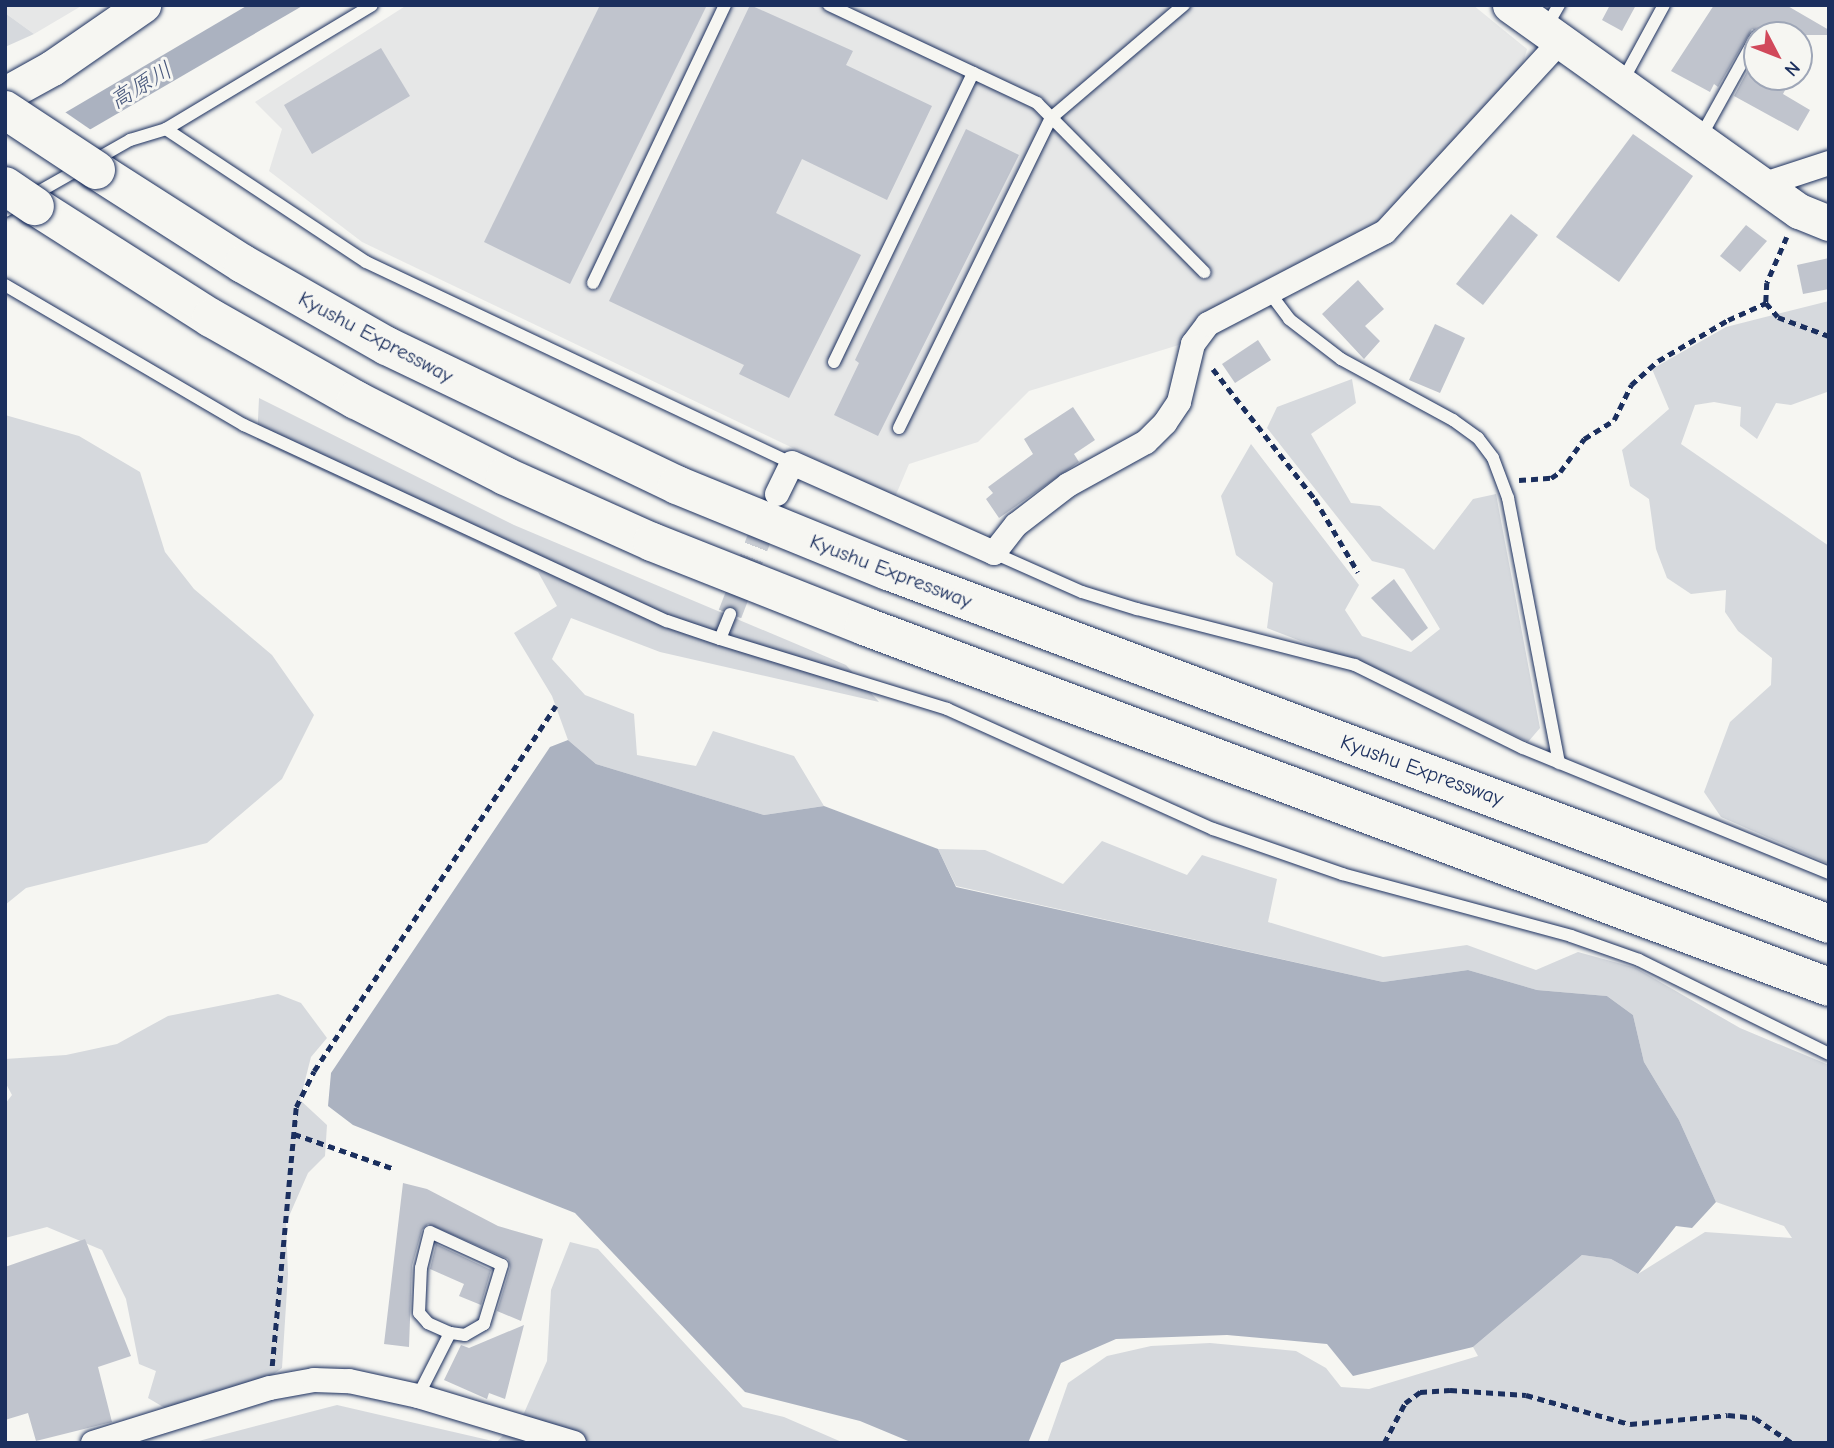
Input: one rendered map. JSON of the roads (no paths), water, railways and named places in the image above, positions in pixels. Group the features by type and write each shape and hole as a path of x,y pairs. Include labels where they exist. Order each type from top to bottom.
{"highway":[{"name":"Kyushu Expressway","path":"5,110 243,264 387,346 677,485 901,576 1829,924"},
{"path":"15,201 211,318 356,400 505,476 652,542 864,626 1829,987"}],"street":[{"path":"5,94 52,68 142,5"},
{"path":"1510,5 1554,26 1620,85 1762,185 1814,217"},
{"path":"777,494 792,463 994,553 1016,526 1068,485 1146,442 1165,423 1179,402 1193,344 1208,324 1385,232 1554,26"},
{"path":"1762,185 1829,163"},
{"path":"93,1443 270,1388 313,1380 349,1381 418,1396 574,1443"}],"lane":[{"path":"15,201 130,139 166,130 372,5"},
{"path":"593,283 726,5"},
{"path":"829,5 1037,103 1204,272"},
{"path":"899,428 1051,118 1184,5"},
{"path":"1620,85 1664,5"},
{"path":"1699,141 1743,61"},
{"path":"834,362 973,73"},
{"path":"166,130 366,262 792,463"},
{"path":"5,285 244,425 667,621 947,709 1213,829 1342,874 1571,936 1639,960 1829,1055"},
{"path":"1269,292 1289,319 1341,359 1453,420 1478,438 1502,481 1559,763"},
{"path":"994,553 1137,610 1355,665 1559,763 1829,873"},
{"path":"720,639 730,614"},
{"path":"430,1232 502,1265 484,1324 466,1335 450,1333 428,1323 419,1312 421,1268 430,1232"},
{"path":"418,1396 450,1333"}],"water":[{"name":"高原川","path":"248,5 304,5 5,179 5,148"},
{"path":"568,740 596,764 764,815 824,806 938,849 956,887 1383,982 1468,970 1537,990 1607,996 1633,1015 1644,1062 1679,1120 1716,1202 1692,1228 1676,1226 1638,1274 1611,1259 1582,1255 1473,1347 1353,1376 1327,1344 1227,1335 1116,1339 1061,1363 1028,1443 913,1443 860,1421 745,1392 575,1213 353,1125 328,1106 331,1073 550,747"}],"tunnel":[{"path":"730,614 771,508"}]}
